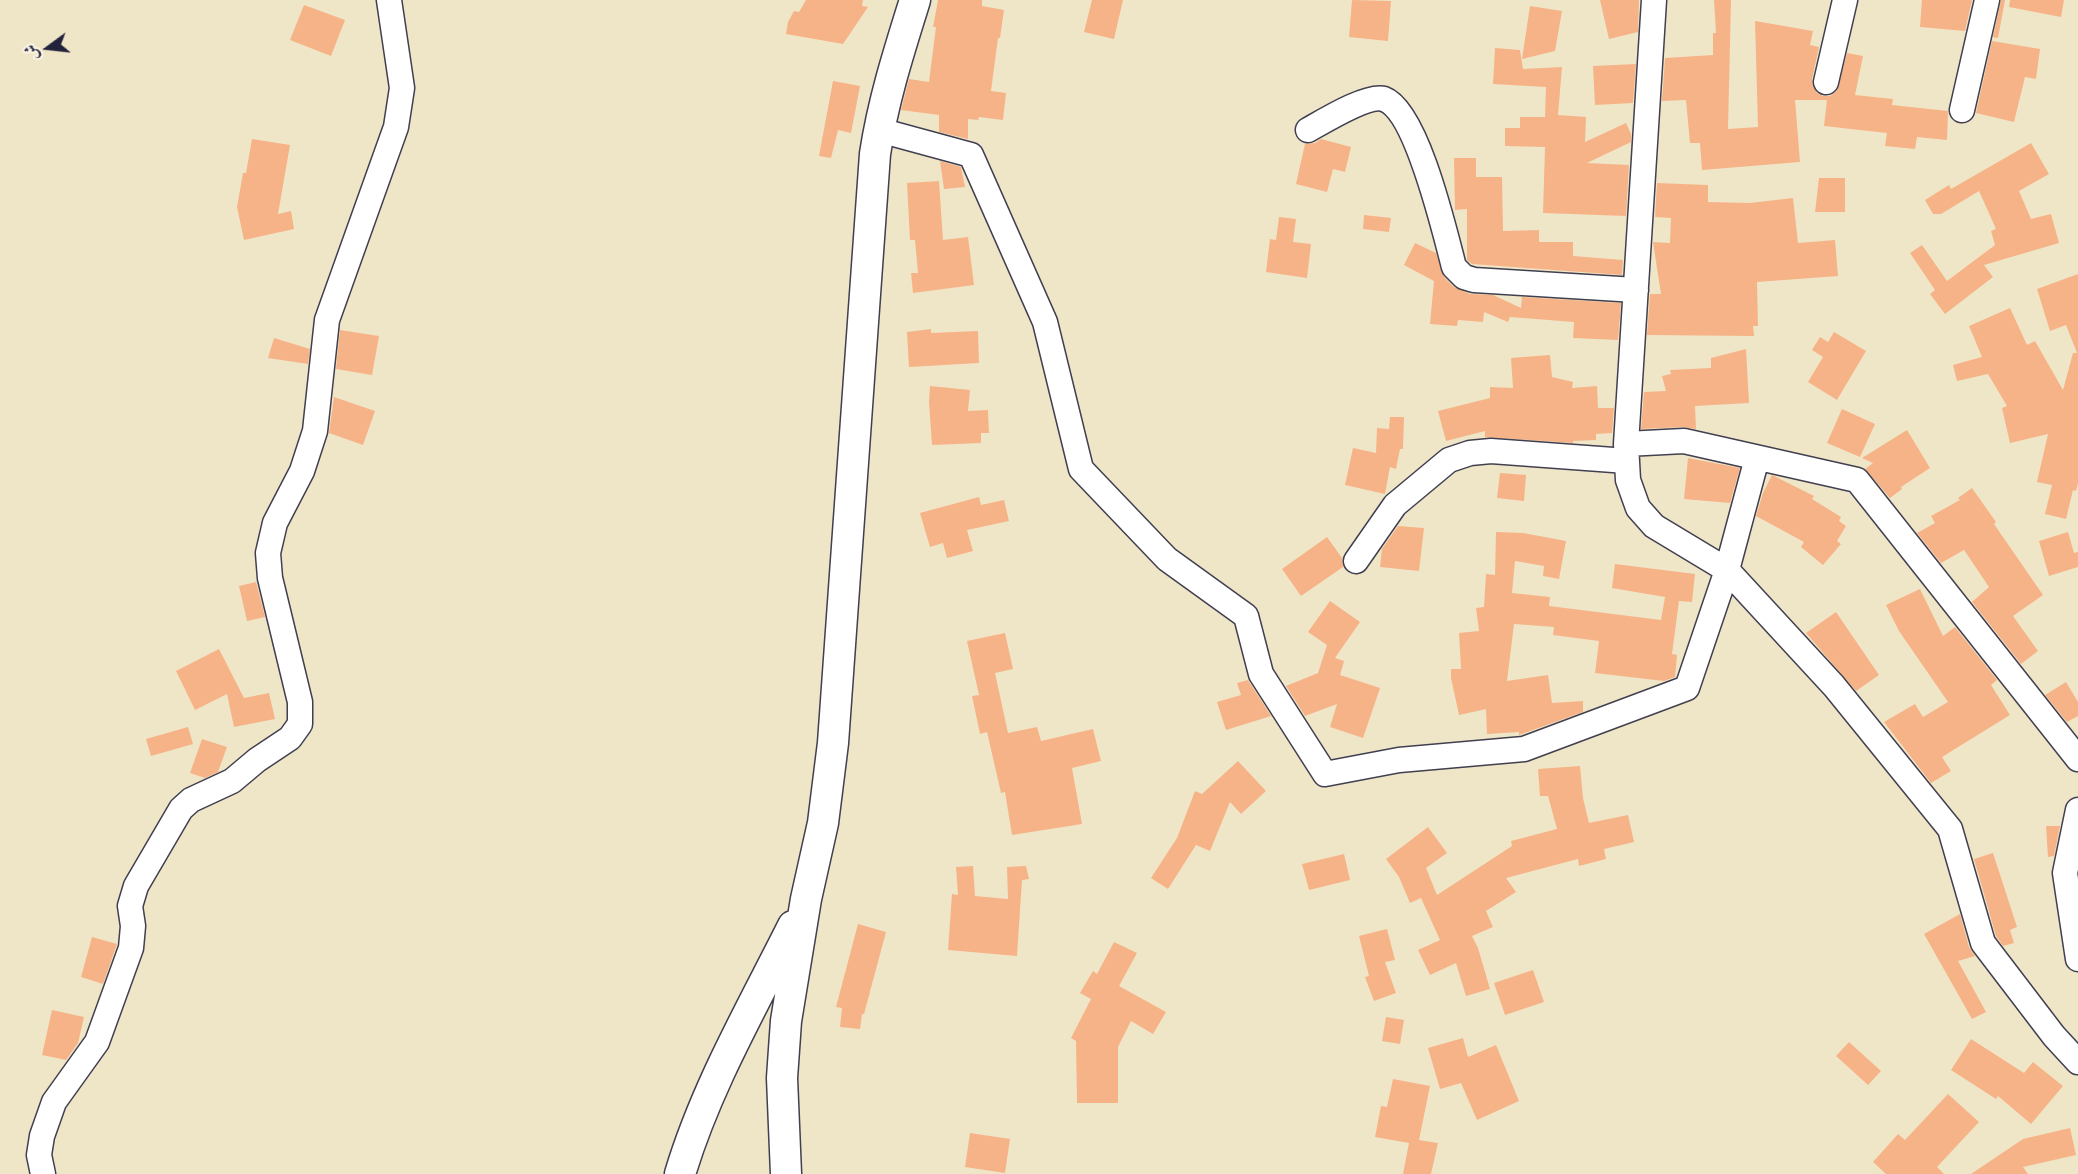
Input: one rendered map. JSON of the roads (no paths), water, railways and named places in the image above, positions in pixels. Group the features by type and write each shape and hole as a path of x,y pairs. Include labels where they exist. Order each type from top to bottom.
{"main road":[{"path":"786,1174 783,1050 806,899 823,823 833,743 874,165 891,75 915,0"},
{"path":"680,1174 716,1082 806,899"}],"street":[{"path":"43,1174 39,1155 42,1136 54,1102 97,1042 131,948 130,906 136,886 181,809 191,800 232,781 257,760 290,738 300,724 300,702 270,578 268,554 275,523 302,471 315,431 327,320 396,127 402,87 389,0"},
{"path":"1654,0 1626,452 1628,480 1638,508 1654,526 1727,570 1834,686 1950,829 1983,943 2054,1036 2078,1062"},
{"path":"1826,82 1845,0"},
{"path":"1962,110 1987,0"},
{"path":"1308,129 1370,99 1384,99 1394,106 1404,117 1432,183 1454,267 1464,277 1474,280 1636,290"},
{"path":"879,130 971,155 1045,322 1082,469 1167,559 1246,616 1262,674 1325,774 1399,760 1524,749 1687,688 1727,570 1757,458"},
{"path":"1356,561 1395,505 1449,460 1470,453 1491,451 1626,452 1684,441 1857,480 2078,759"},
{"path":"2078,810 2065,873 2078,959"}]}
